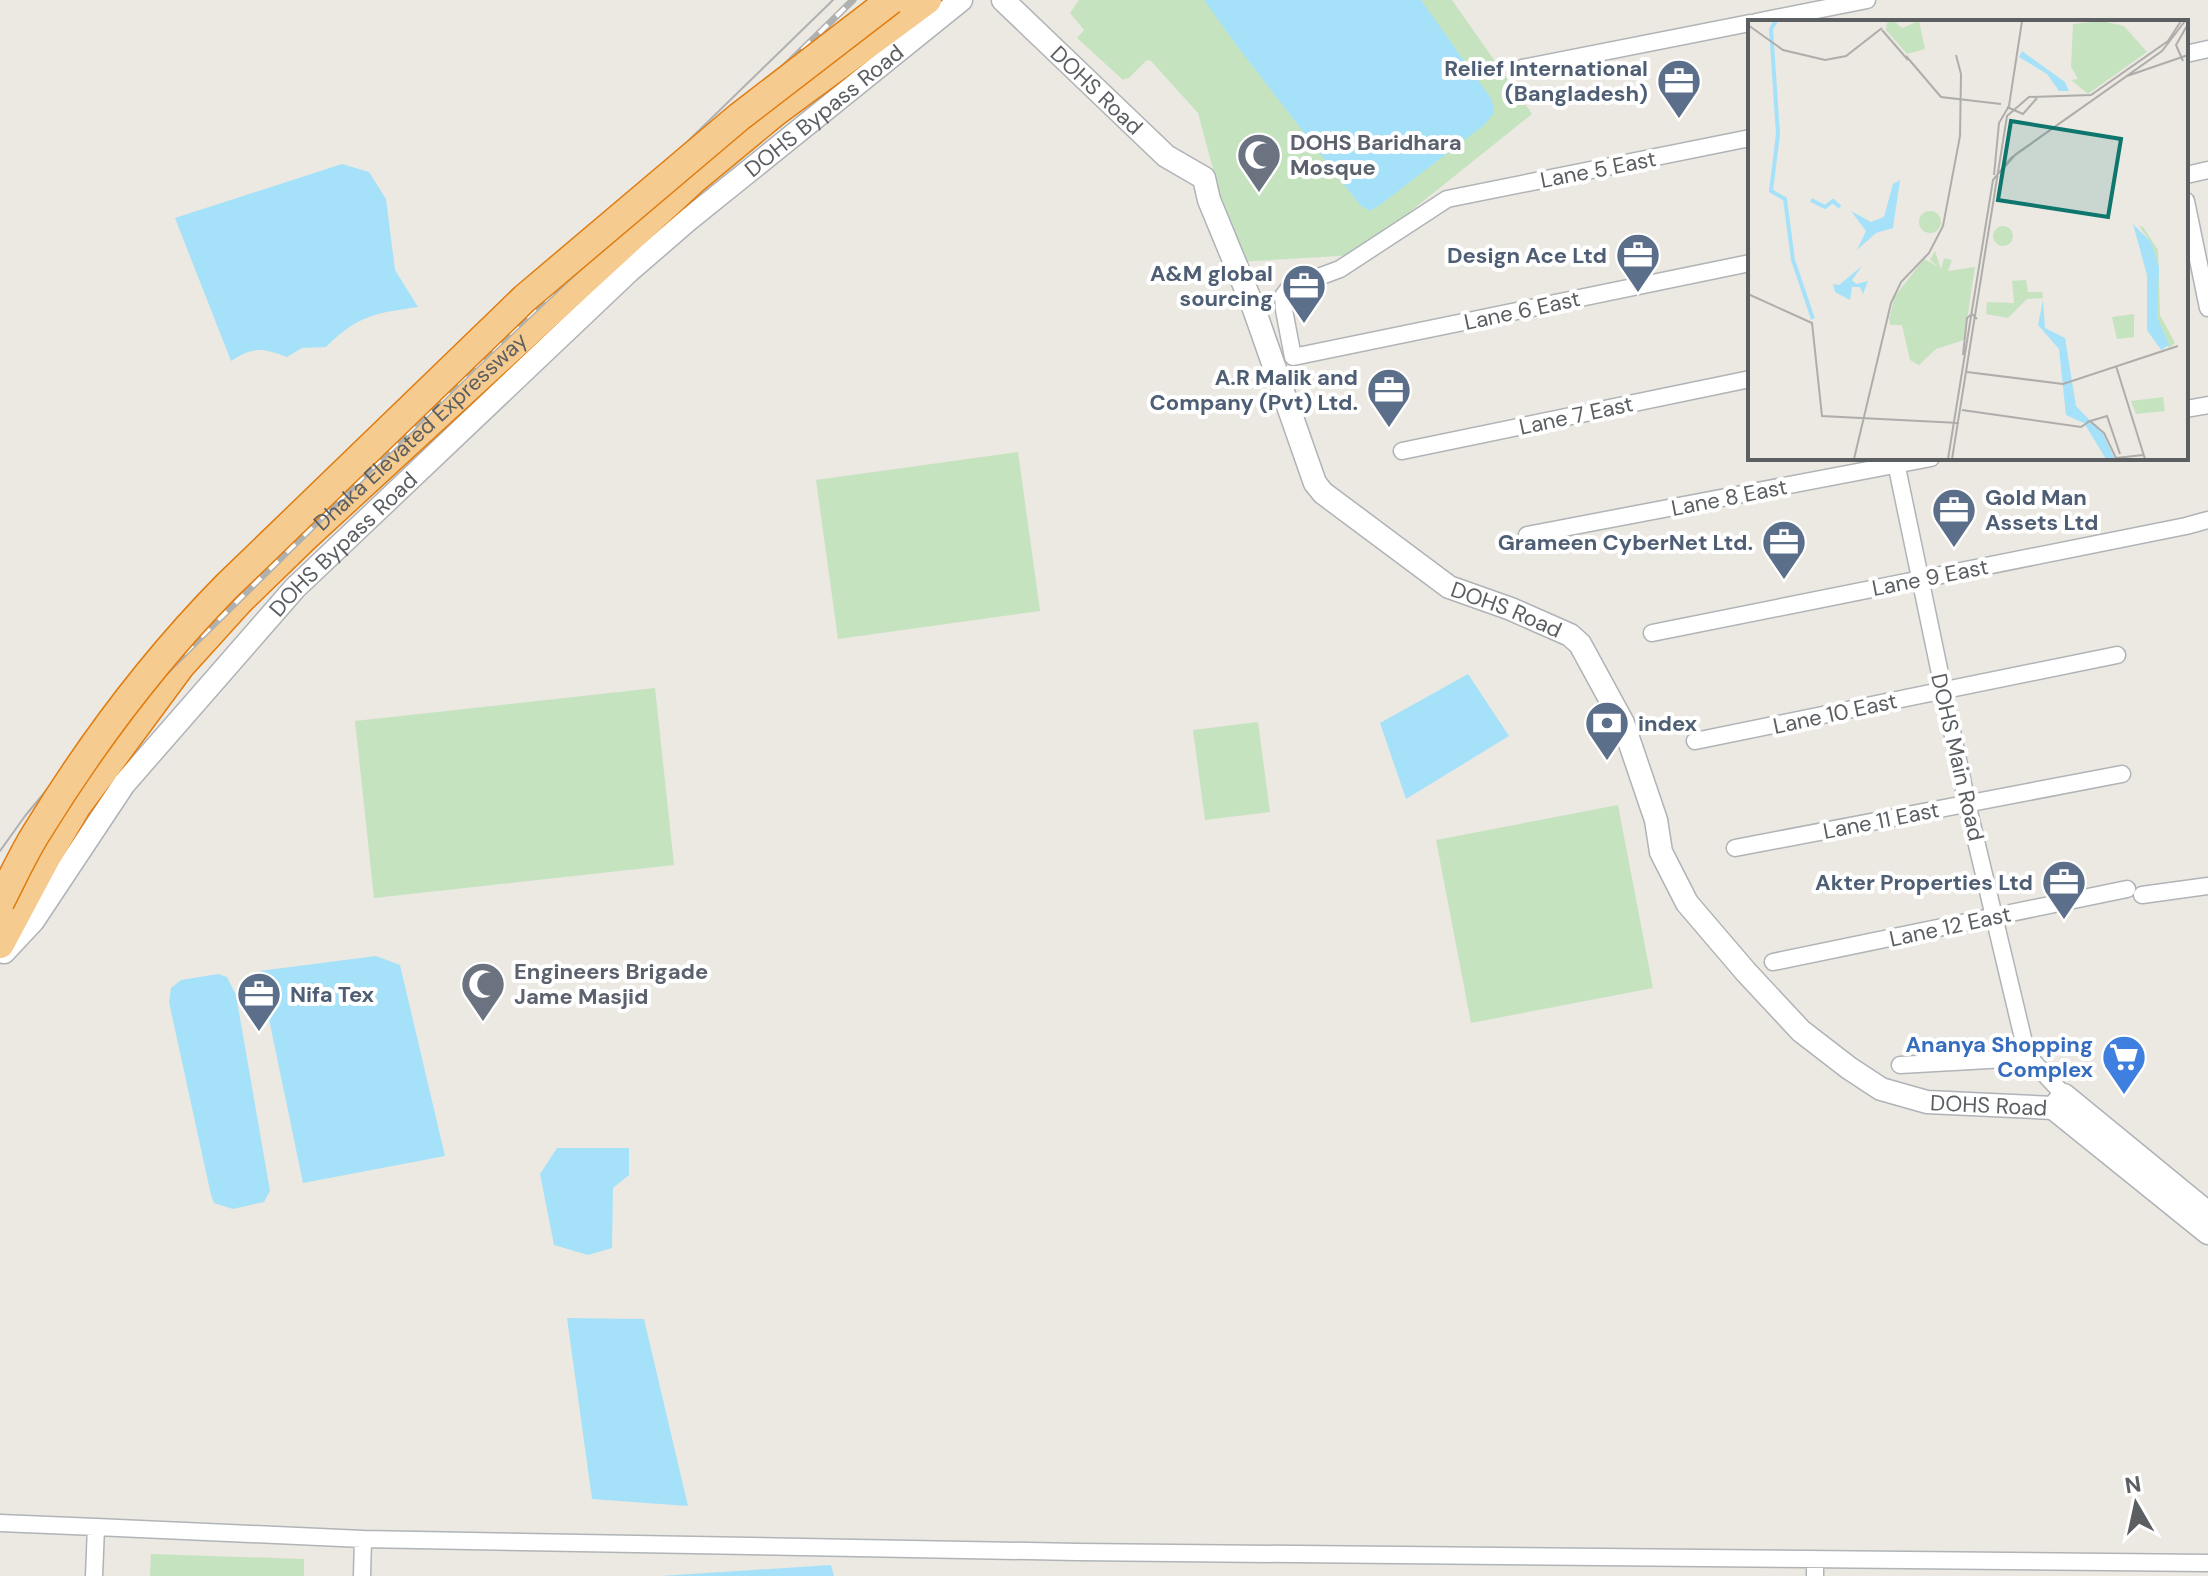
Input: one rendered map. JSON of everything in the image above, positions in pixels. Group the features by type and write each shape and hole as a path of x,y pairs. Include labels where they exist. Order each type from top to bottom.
{"highway":[{"name":"Dhaka Elevated Expressway","path":"0,902 36,834 100,737 166,652 216,597 525,298 739,117 891,0"},
{"name":"Dhaka Elevated Expressway","path":"0,944 76,807 181,665 239,601 694,179 775,112 927,0"}],"street":[{"name":"DOHS Bypass Road","path":"0,955 33,921 124,784 295,588 629,271 961,0"},
{"name":"DOHS Road","path":"1003,0 1166,156 1204,178 1209,200 1254,309 1315,483 1323,493 1449,587 1511,609 1570,635 1580,644 1623,723 1656,820 1661,852 1687,903 1801,1031 1881,1089 1927,1102 2059,1101"},
{"path":"1767,20 1867,0"},
{"path":"1522,68 1748,24"},
{"path":"2188,54 2208,49"},
{"name":"Lane 5 East","path":"1293,357 1283,296 1289,288 1340,269 1447,199 1748,138"},
{"path":"2188,175 2208,170"},
{"path":"2188,210 2206,286 2208,308"},
{"name":"Lane 6 East","path":"1293,357 1748,263"},
{"name":"Lane 7 East","path":"1402,451 1748,379"},
{"path":"2188,409 2208,405"},
{"name":"Lane 8 East","path":"1527,535 1896,461"},
{"name":"DOHS Main Road","path":"1896,461 1967,803 2027,1055"},
{"name":"Lane 9 East","path":"1652,633 2208,520"},
{"name":"Lane 10 East","path":"1695,741 2117,655"},
{"name":"Lane 11 East","path":"1735,848 2122,774"},
{"name":"Lane 12 East","path":"1773,962 2134,892 2208,886"},
{"path":"1900,1065 2027,1055 2059,1101 2208,1233"},
{"path":"2059,1101 2208,1213"},
{"path":"0,1523 363,1539 1815,1567 2208,1563"},
{"path":"94,1576 96,1527"},
{"path":"362,1576 363,1539"}],"green space":[{"path":"1079,0 1452,0 1532,114 1356,255 1238,262 1198,113 1151,61 1147,60 1128,79 1123,80 1077,38 1084,30 1070,13"},
{"path":"1018,452 1040,611 838,639 816,480"},
{"path":"655,688 674,865 374,898 355,721"},
{"path":"1258,722 1270,812 1205,820 1193,730"},
{"path":"1618,805 1653,988 1471,1023 1436,840"},
{"path":"151,1554 304,1559 304,1576 150,1576"}],"water":[{"path":"1204,0 1421,0 1492,100 1494,113 1484,125 1370,211 1360,205"},
{"path":"342,164 369,172 386,199 395,270 418,307 368,317 348,328 326,347 302,348 287,357 265,350 252,351 231,361 175,218"},
{"path":"1468,674 1509,736 1406,799 1380,723"},
{"path":"376,956 400,965 445,1156 303,1183 259,971"},
{"path":"218,974 227,977 236,995 270,1191 264,1202 233,1209 214,1203 211,1195 169,1002 171,988 181,980"},
{"path":"557,1148 629,1148 629,1175 613,1188 612,1248 588,1255 554,1245 540,1174"},
{"path":"567,1318 644,1319 688,1506 592,1499"},
{"path":"831,1565 834,1576 661,1576"}],"tram line":[{"path":"0,851 25,816 114,709 467,354 833,0"}],"railway":[{"path":"0,874 33,823 117,720 477,364 853,0"}],"place":[{"name":"Relief International (Bangladesh)","path":"1679,120"},
{"name":"DOHS Baridhara Mosque","path":"1259,194"},
{"name":"Design Ace Ltd","path":"1638,294"},
{"name":"A&M global sourcing","path":"1304,325"},
{"name":"A.R Malik and Company (Pvt) Ltd.","path":"1389,429"},
{"name":"Gold Man Assets Ltd","path":"1954,549"},
{"name":"Grameen CyberNet Ltd.","path":"1784,581"},
{"name":"index","path":"1607,762"},
{"name":"Akter Properties Ltd","path":"2064,921"},
{"name":"Engineers Brigade Jame Masjid","path":"483,1023"},
{"name":"Nifa Tex","path":"259,1033"},
{"name":"Ananya Shopping Complex","path":"2124,1096"}]}
